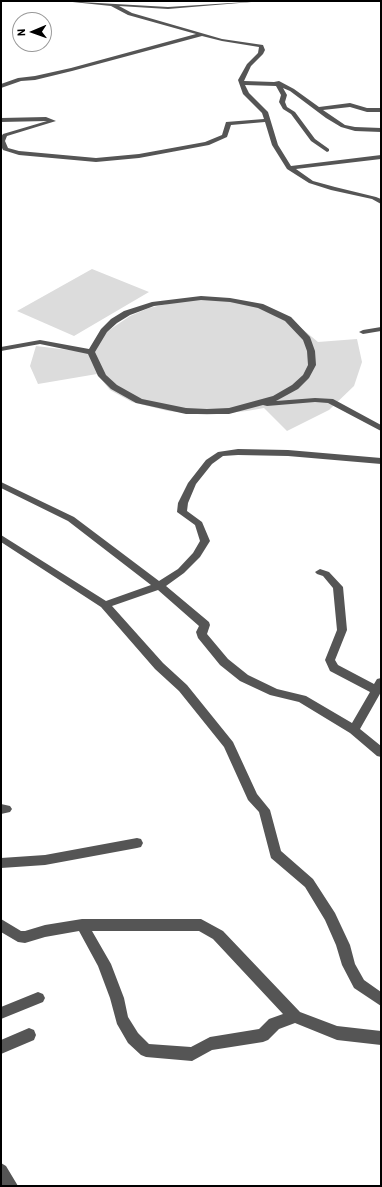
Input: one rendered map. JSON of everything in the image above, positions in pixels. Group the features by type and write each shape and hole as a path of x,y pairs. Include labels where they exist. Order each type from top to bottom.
{"street":[{"path":"65,1 168,8 224,2 261,1"},
{"path":"112,5 130,14 203,34 261,46 262,50 260,54 249,65 241,80 246,94 265,112 275,145 287,166 311,182 333,189 374,198 381,202"},
{"path":"1,86 20,79 34,78 72,69 203,34"},
{"path":"244,76 253,76"},
{"path":"271,76 279,84 292,90 328,117 343,126 355,129 381,130"},
{"path":"242,83 279,84"},
{"path":"279,84 284,95 282,102 285,108 294,113 313,140 327,150"},
{"path":"319,109 350,105 367,110 381,110"},
{"path":"1,120 46,119 53,121 5,135 2,141 5,149 19,153 96,160 139,156 207,144 225,136 228,123 268,120"},
{"path":"290,168 381,157"},
{"path":"201,298 230,300 260,306 288,319 298,328 307,340 311,351 312,365 306,376 295,387 276,398 229,411 207,412 179,410 139,401 114,387 102,376 91,352 104,331 114,321 127,313 152,304 201,298"},
{"path":"363,332 381,329"},
{"path":"1,349 40,342 91,352"},
{"path":"261,403 315,400 330,401 381,428"},
{"path":"105,605 159,586 182,571 197,555 205,541 199,524 182,512 183,503 192,483 209,462 221,454 238,452 288,453 381,461"},
{"path":"1,485 71,519 159,586 205,625 204,630 201,632 202,635 224,662 244,678 274,692 302,700 354,730 381,753"},
{"path":"1,538 105,605 159,666 183,688 229,745 252,797 264,810 273,840 275,854 309,883 330,917 343,945 349,965 359,984 381,1000"},
{"path":"320,572 326,574 338,587 342,630 330,660 334,668 379,686 354,730"},
{"path":"1,863 45,860 137,843"},
{"path":"1,925 18,936 25,938 45,931 82,925 201,925 218,935 295,1017 337,1033 381,1038"},
{"path":"82,925 104,964 117,998 122,1019 133,1038 146,1050 192,1054 210,1044 263,1035 274,1024 295,1017"},
{"path":"1,1013 38,998"},
{"path":"1,1046 29,1035"},
{"path":"1,1170 10,1186"}],"shaded area":[{"path":"92,269 149,292 74,336 17,311"},
{"path":"195,300 219,300 243,303 265,309 300,327 318,342 357,339 362,362 354,386 329,410 287,431 264,408 207,415 168,411 132,402 110,390 97,374 38,384 30,366 36,346 94,353 99,337 130,316 149,308"}]}
